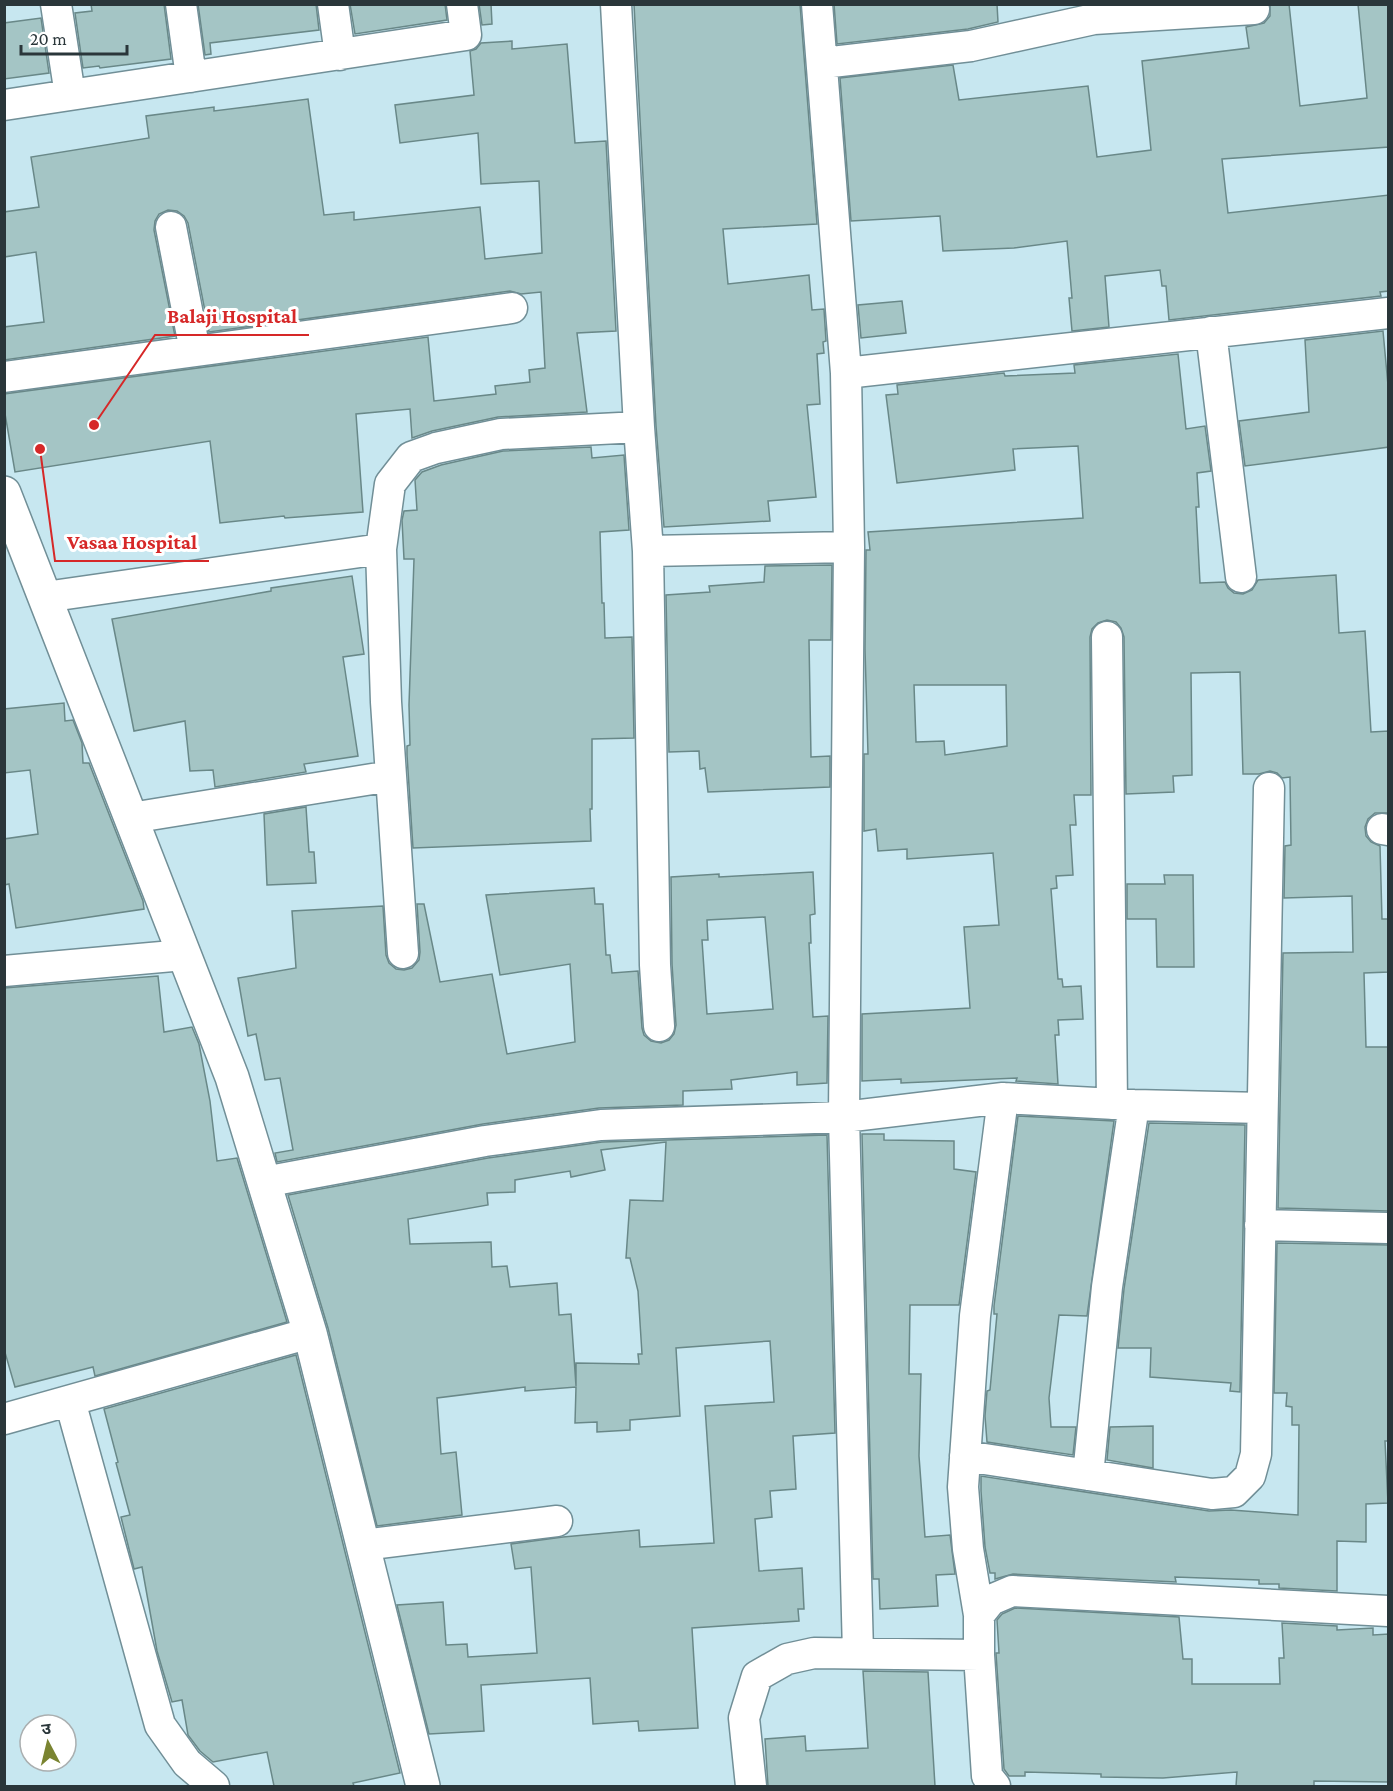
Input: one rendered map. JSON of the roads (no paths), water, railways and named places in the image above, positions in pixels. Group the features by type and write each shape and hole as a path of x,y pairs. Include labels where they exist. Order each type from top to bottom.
{"street":[{"path":"56,4 70,95"},
{"path":"181,4 191,77"},
{"path":"333,4 340,54"},
{"path":"4,105 466,35 462,4"},
{"path":"616,4 648,551 655,965 660,1026"},
{"path":"817,4 846,373 849,547 844,1117 858,1653"},
{"path":"823,63 970,46 1094,19 1254,9"},
{"path":"171,227 195,351"},
{"path":"4,377 512,308"},
{"path":"846,373 1389,313"},
{"path":"1210,332 1241,577"},
{"path":"403,953 386,702 381,549 390,484 411,457 436,448 501,434 639,427"},
{"path":"4,493 232,1077 310,1333 423,1786"},
{"path":"648,551 849,547"},
{"path":"45,597 381,549"},
{"path":"1088,1475 1123,1104 1107,637"},
{"path":"131,818 391,776"},
{"path":"965,1456 1212,1494 1234,1492 1250,1476 1256,1454 1269,788"},
{"path":"4,971 184,955"},
{"path":"995,1786 987,1776 979,1654 979,1616 967,1539 963,1487 975,1316 1004,1098"},
{"path":"264,1182 485,1141 601,1125 844,1117 1004,1098 1262,1108"},
{"path":"1260,1225 1389,1228"},
{"path":"4,1419 310,1333"},
{"path":"70,1401 160,1725 187,1763 214,1786"},
{"path":"363,1545 557,1521"},
{"path":"979,1616 991,1600 1012,1591 1389,1611"},
{"path":"751,1786 744,1718 757,1676 787,1659 814,1653 979,1654"}],"place":[{"name":"Balaji Hospital","path":"94,425"},
{"name":"Vasaa Hospital","path":"40,449"}]}
